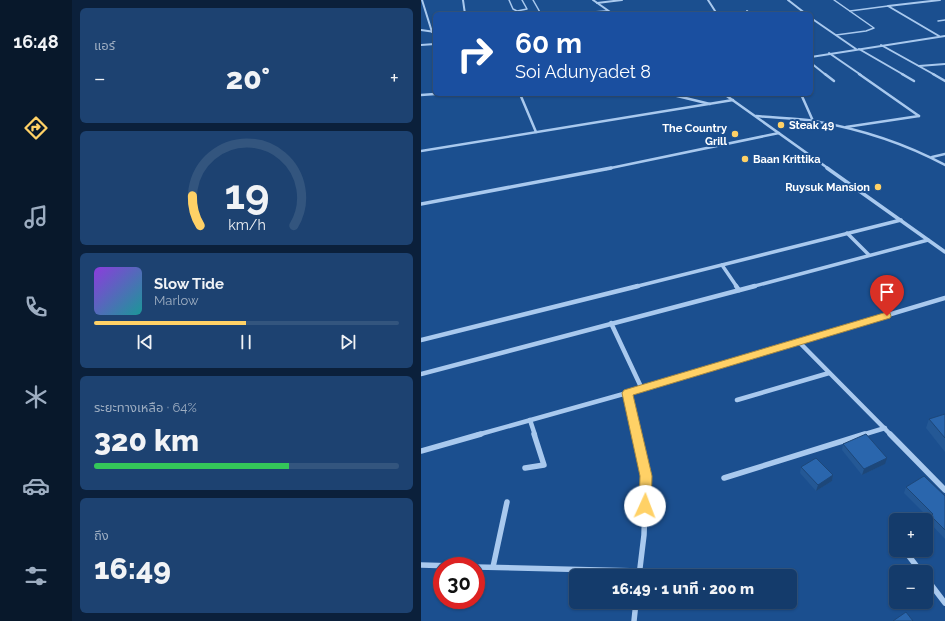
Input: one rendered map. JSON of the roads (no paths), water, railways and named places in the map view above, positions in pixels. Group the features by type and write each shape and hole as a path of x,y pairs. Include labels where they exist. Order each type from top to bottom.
{"street":[{"path":"421,30 433,32 422,0"},
{"path":"463,0 465,12"},
{"path":"593,0 609,11"},
{"path":"597,3 622,0"},
{"path":"708,0 716,12"},
{"path":"787,0 803,12"},
{"path":"888,6 940,0"},
{"path":"888,6 940,36"},
{"path":"597,12 609,11"},
{"path":"813,19 836,35 914,81"},
{"path":"813,57 858,48 945,36"},
{"path":"421,45 433,44"},
{"path":"880,45 945,81"},
{"path":"829,54 919,116 873,122 843,128"},
{"path":"919,66 945,64"},
{"path":"813,65 834,81"},
{"path":"421,95 433,94"},
{"path":"521,96 536,132"},
{"path":"678,96 713,104"},
{"path":"727,96 945,252"},
{"path":"802,96 813,121"},
{"path":"421,151 733,100"},
{"path":"755,116 813,121 843,128 895,142 931,157 945,165"},
{"path":"421,204 543,182 779,133"},
{"path":"931,157 945,154"},
{"path":"421,340 901,220"},
{"path":"847,233 869,255"},
{"path":"421,374 928,240"},
{"path":"722,265 739,290"},
{"path":"421,451 642,389 945,298"},
{"path":"611,323 642,389"},
{"path":"799,342 945,490"},
{"path":"737,400 829,373"},
{"path":"627,393 646,476 644,535 641,569"},
{"path":"525,468 544,465 530,420"},
{"path":"724,478 885,428"},
{"path":"493,567 507,502"},
{"path":"910,557 916,565"},
{"path":"421,565 433,565"},
{"path":"485,567 569,571"},
{"path":"933,587 945,603"},
{"path":"634,621 635,609"}],"lane":[{"path":"509,0 513,10 515,11 527,9 522,0"},
{"path":"533,0 540,12"},
{"path":"834,0 874,28 866,31 836,35"},
{"path":"850,11 888,6"},
{"path":"938,21 945,20"}],"place":[{"name":"Steak 49","path":"781,125"},
{"name":"The Country Grill","path":"735,134"},
{"name":"Baan Krittika","path":"745,159"},
{"name":"Ruysuk Mansion","path":"878,187"}]}
